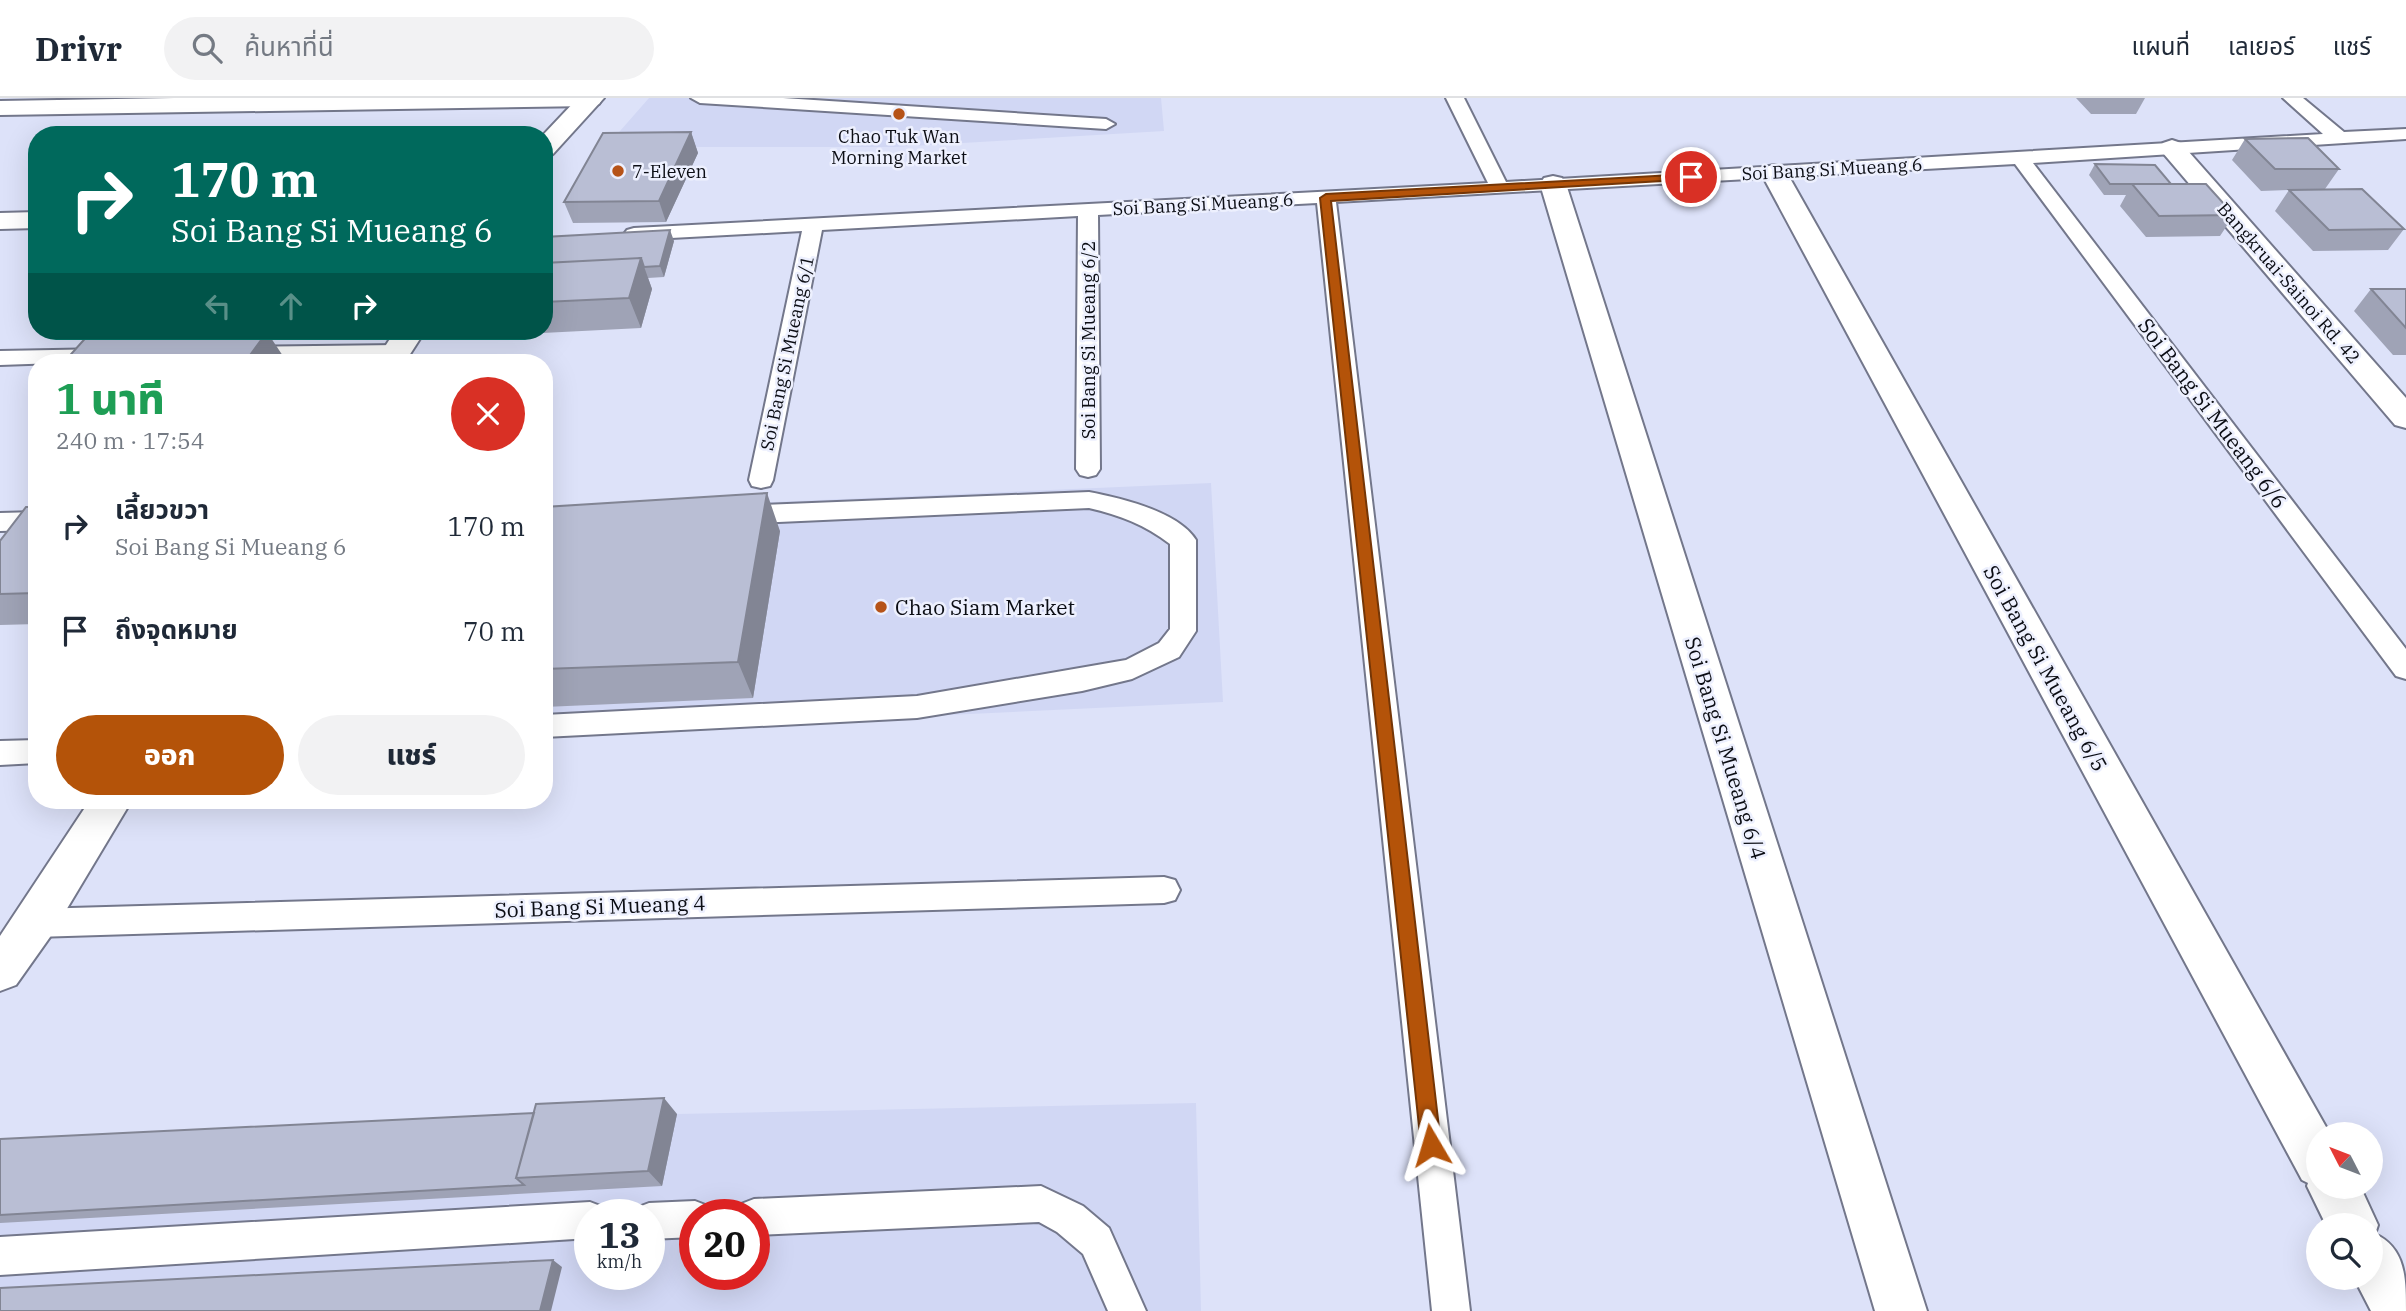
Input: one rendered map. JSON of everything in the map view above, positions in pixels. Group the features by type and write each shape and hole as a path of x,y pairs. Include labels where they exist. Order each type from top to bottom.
{"street":[{"path":"0,108 591,99"},
{"path":"553,139 591,99"},
{"name":"Bangkruai-Sainoi Rd. 42","path":"2172,148 2406,418"},
{"name":"Soi Bang Si Mueang 6/5","path":"1774,173 2306,1139"},
{"name":"Soi Bang Si Mueang 6/4","path":"1553,184 1901,1311"},
{"path":"0,221 28,220"},
{"path":"0,971 35,923 106,809"},
{"path":"2383,1280 2400,1311"}],"lane":[{"path":"699,98 1105,124"},
{"path":"1455,98 1499,186"},
{"path":"2292,98 2338,137"},
{"name":"Soi Bang Si Mueang 6","path":"611,235 1774,173 2406,134"},
{"name":"Soi Bang Si Mueang 6/6","path":"2020,158 2406,668"},
{"path":"1326,198 1451,1311"},
{"name":"Soi Bang Si Mueang 6/2","path":"1088,211 1088,469"},
{"name":"Soi Bang Si Mueang 6/1","path":"761,480 813,225"},
{"path":"245,354 399,348"},
{"path":"0,358 28,358"},
{"path":"553,726 917,707 1082,680 1132,668 1169,650 1183,631 1183,540 1154,518 1122,507 1089,500 712,516"},
{"path":"0,522 28,521"},
{"path":"0,753 28,751"},
{"name":"Soi Bang Si Mueang 4","path":"35,923 1164,890"},
{"path":"770,1216 1041,1204 1070,1219 1096,1241 1127,1311"},
{"path":"0,1256 574,1221"}],"shaded area":[{"name":"Chao Tuk Wan Morning Market","path":"649,98 1161,98 1164,131 895,147 606,147"},
{"name":"Chao Siam Market","path":"1211,483 1223,702 553,734 553,512"},
{"path":"1196,1103 1201,1311 0,1311 0,1171 677,1114"}],"building":[{"path":"691,132 659,201 564,202 603,133"},
{"path":"2308,138 2339,169 2275,169 2245,139"},
{"path":"2095,164 2155,165 2171,184 2110,184"},
{"path":"2132,184 2206,184 2234,215 2159,216"},
{"path":"2362,189 2404,229 2329,230 2289,190"},
{"path":"670,230 660,266 644,267 641,258 553,263 553,236"},
{"path":"641,258 629,298 553,302 553,263"},
{"path":"2371,289 2406,289 2406,328"},
{"path":"84,340 261,340 251,354 71,354"},
{"path":"767,493 738,662 553,669 553,506"},
{"path":"28,507 28,593 0,594 0,541"},
{"path":"664,1098 648,1171 516,1178 536,1104"},
{"path":"534,1113 516,1178 524,1185 0,1215 0,1139"},
{"path":"553,1260 540,1311 0,1311 0,1288"}],"place":[{"name":"Chao Tuk Wan Morning Market","path":"899,114"},
{"name":"7-Eleven","path":"618,171"},
{"name":"Chao Siam Market","path":"881,607"}],"route":[{"path":"1431,1145 1326,198 1691,177"}]}
